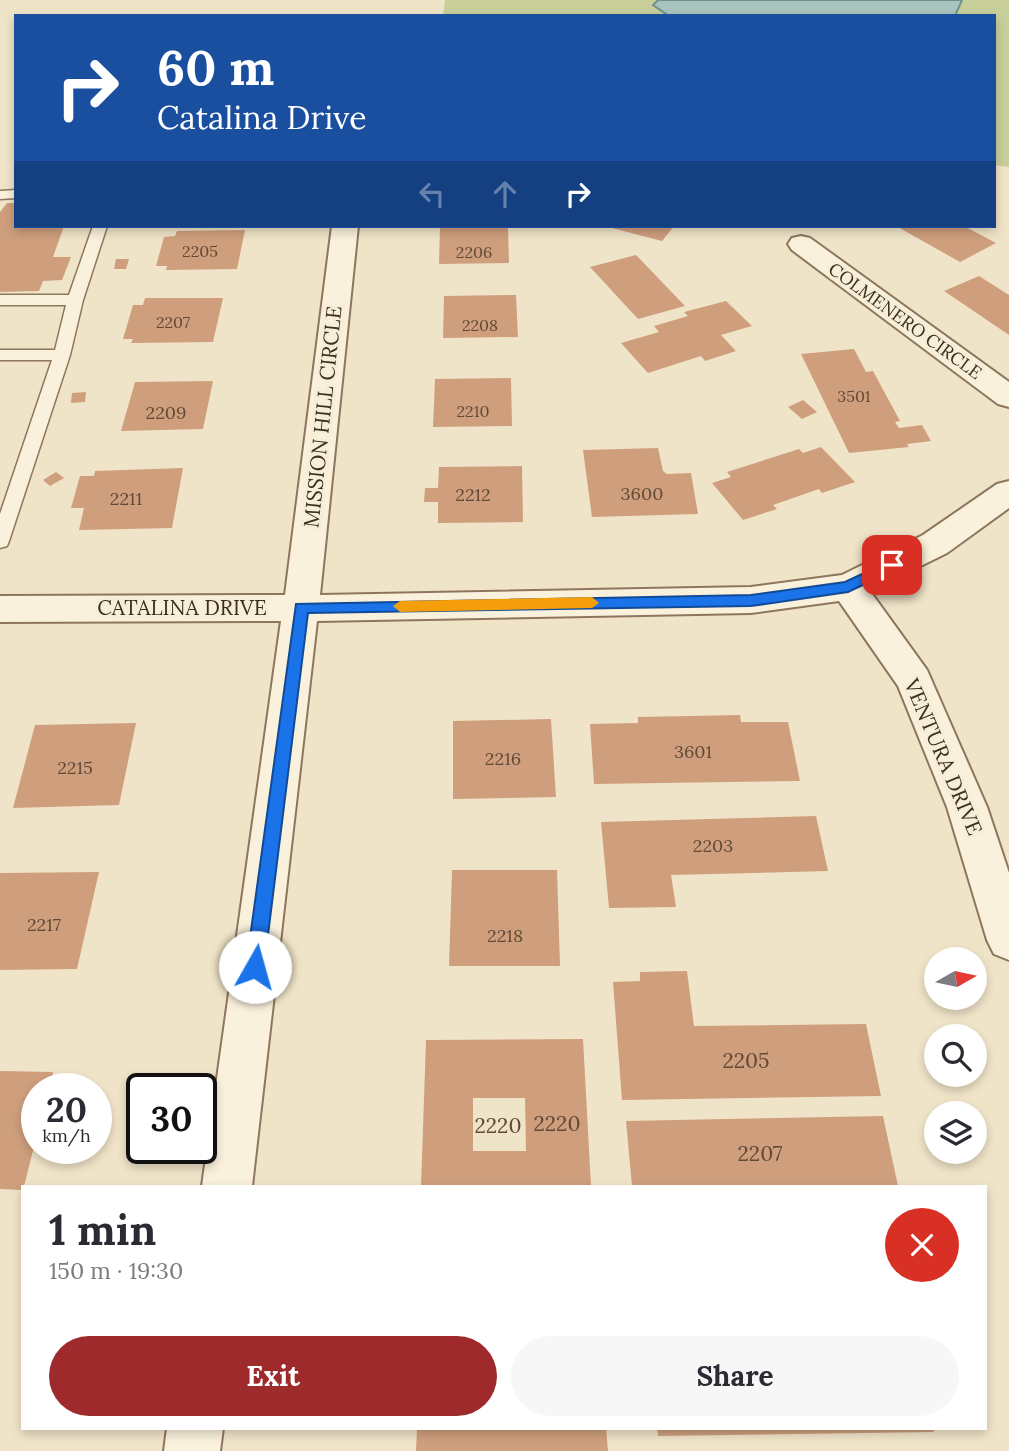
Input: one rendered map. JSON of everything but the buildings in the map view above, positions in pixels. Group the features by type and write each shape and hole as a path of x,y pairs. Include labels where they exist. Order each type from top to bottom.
{"street":[{"name":"MISSION HILL CIRCLE","path":"226,1185 301,608 345,228"},
{"name":"COLMENERO CIRCLE","path":"801,244 1009,397"},
{"name":"CATALINA DRIVE","path":"0,609 301,608 751,600 848,587 935,544 1009,492"},
{"name":"VENTURA DRIVE","path":"848,587 914,680 967,807 1009,940"},
{"path":"192,1451 195,1430"}],"lane":[{"path":"1,532 62,355 75,300 99,228"},
{"path":"0,300 75,300"},
{"path":"0,355 62,355"}],"green space":[{"path":"445,0 1009,0 1009,167 996,165 996,14 443,14"}],"water":[{"path":"658,0 962,0 956,14 666,14 653,5"}],"slow traffic":[{"path":"400,606 592,603"}],"route":[{"path":"255,967 301,608 751,600 848,587 892,565"}]}
